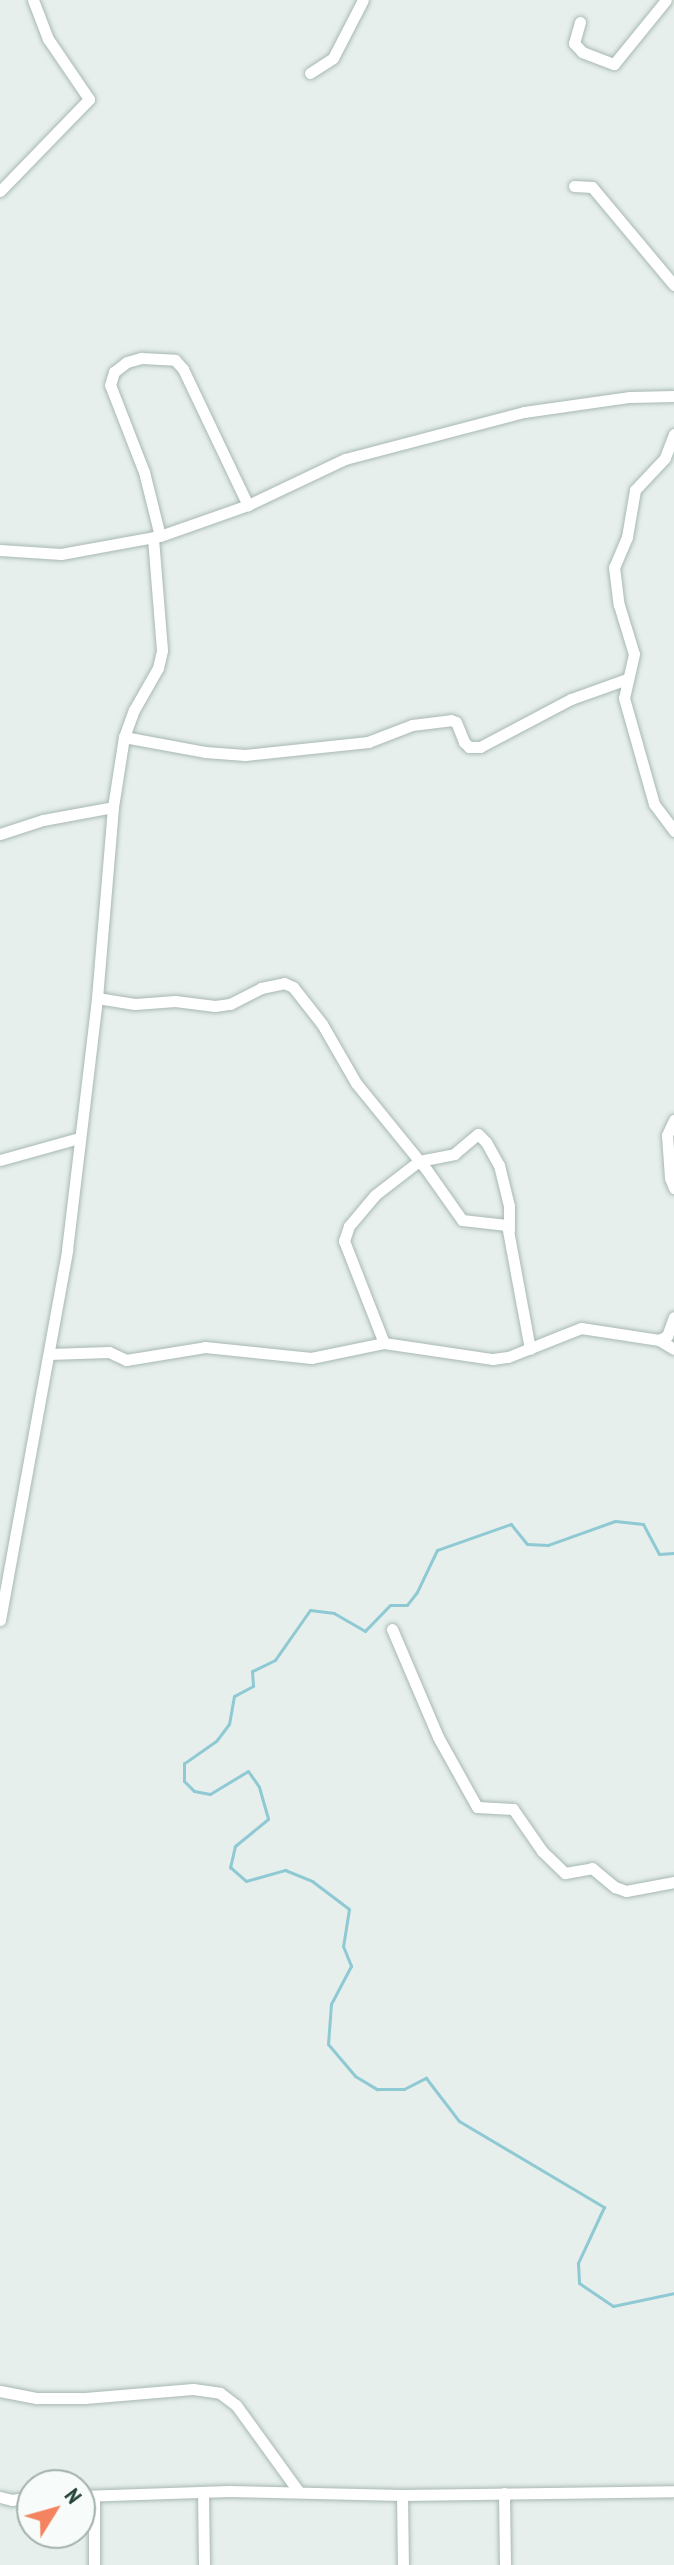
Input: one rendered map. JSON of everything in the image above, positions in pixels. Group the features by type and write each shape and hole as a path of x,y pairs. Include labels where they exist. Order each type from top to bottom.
{"street":[{"path":"0,191 89,99 48,39 33,0"},
{"path":"310,73 333,58 363,0"},
{"path":"580,22 574,43 582,52 614,64 666,0"},
{"path":"574,186 592,187 674,285"},
{"path":"0,1620 67,1250 97,998 113,807 124,737 134,710 158,668 162,650 157,537 144,472 110,385 114,372 127,362 141,358 175,360 183,369 248,505"},
{"path":"0,550 61,554 157,537 248,505 345,459 524,412 603,400 674,396"},
{"path":"674,434 665,458 635,490 627,537 614,567 619,605 634,654 624,698 654,804 674,831"},
{"path":"124,737 205,752 245,755 368,742 412,725 451,720 456,722 469,747 480,747 571,699 627,679"},
{"path":"0,834 43,820 113,807"},
{"path":"97,998 135,1004 192,1001 215,1006 230,1004 261,988 284,983 293,987 322,1024 356,1083 462,1220 504,1223 509,1230"},
{"path":"674,1120 667,1135 670,1178 674,1188"},
{"path":"384,1343 348,1252 345,1233 375,1195 419,1161 454,1154 478,1134 499,1165 509,1206 509,1230 530,1349"},
{"path":"0,1160 79,1138"},
{"path":"659,1340 667,1336 674,1317"},
{"path":"49,1354 109,1352 126,1360 205,1347 311,1358 384,1343 493,1359 530,1349 581,1328 659,1340 674,1349"},
{"path":"392,1629 438,1737 477,1807 513,1809 542,1851 565,1873 592,1868 615,1887 626,1891 674,1882"},
{"path":"0,2391 69,2398 193,2389 220,2393 236,2405 299,2492"},
{"path":"96,2496 674,2491"},
{"path":"203,2493 204,2565"},
{"path":"504,2493 505,2565"},
{"path":"402,2495 403,2565"}],"waterway":[{"path":"674,1553 659,1554 643,1524 615,1521 548,1545 527,1544 511,1524 437,1550 417,1592 407,1605 390,1605 365,1631 334,1613 310,1610 275,1660 252,1671 253,1686 234,1696 229,1724 216,1741 184,1763 184,1781 194,1791 210,1794 248,1771 259,1787 268,1819 235,1846 230,1867 246,1881 285,1870 312,1881 349,1909 343,1946 351,1966 331,2004 328,2044 355,2076 377,2089 404,2089 426,2078 459,2121 604,2207 578,2263 579,2283 613,2306 674,2293"}]}
